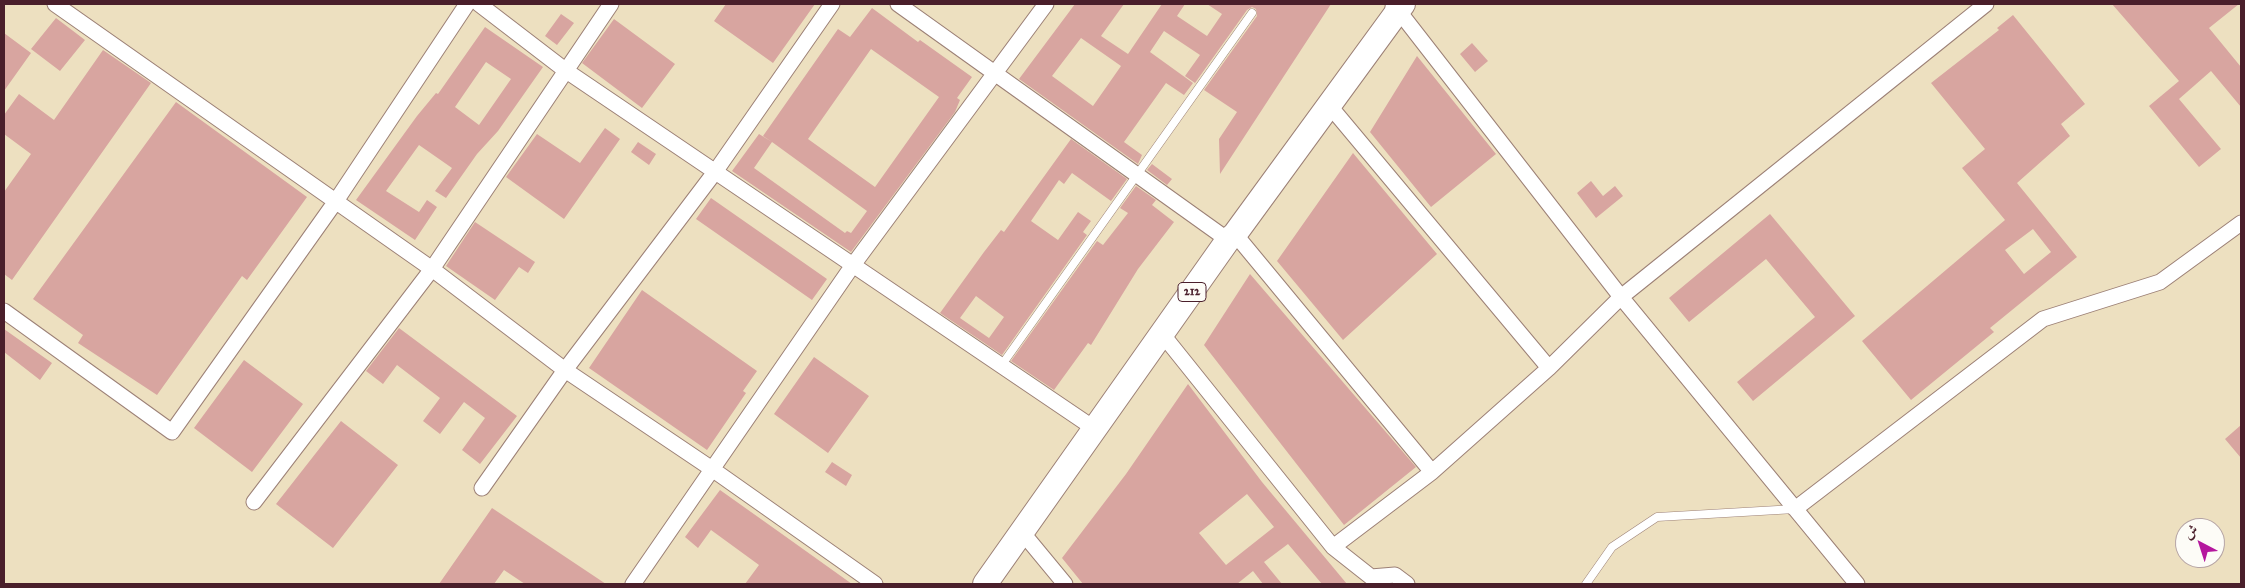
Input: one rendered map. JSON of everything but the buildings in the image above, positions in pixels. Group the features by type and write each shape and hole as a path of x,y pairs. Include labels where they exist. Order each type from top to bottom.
{"main road":[{"name":"212","path":"985,584 1231,237 1329,104 1397,6"}],"street":[{"path":"56,4 432,269 565,370 712,468 875,584"},
{"path":"4,311 172,432 336,200 467,4"},
{"path":"479,4 565,70 1095,429"},
{"path":"254,502 432,269 611,4"},
{"path":"482,488 565,370 714,172 832,4"},
{"path":"898,4 1138,176 1231,237 1432,472"},
{"path":"633,584 853,265 1046,4"},
{"path":"1333,548 1432,472 1549,368 1621,297 1986,4"},
{"path":"1397,6 1621,297 1857,584"},
{"path":"1329,104 1549,368"},
{"path":"1795,509 2043,319 2160,282 2241,223"},
{"path":"1163,335 1333,548 1366,580 1395,575 1407,584"},
{"path":"1022,532 1065,584"}],"lane":[{"path":"1001,366 1138,176 1252,13"},
{"path":"1586,584 1612,547 1657,517 1795,509"}]}
